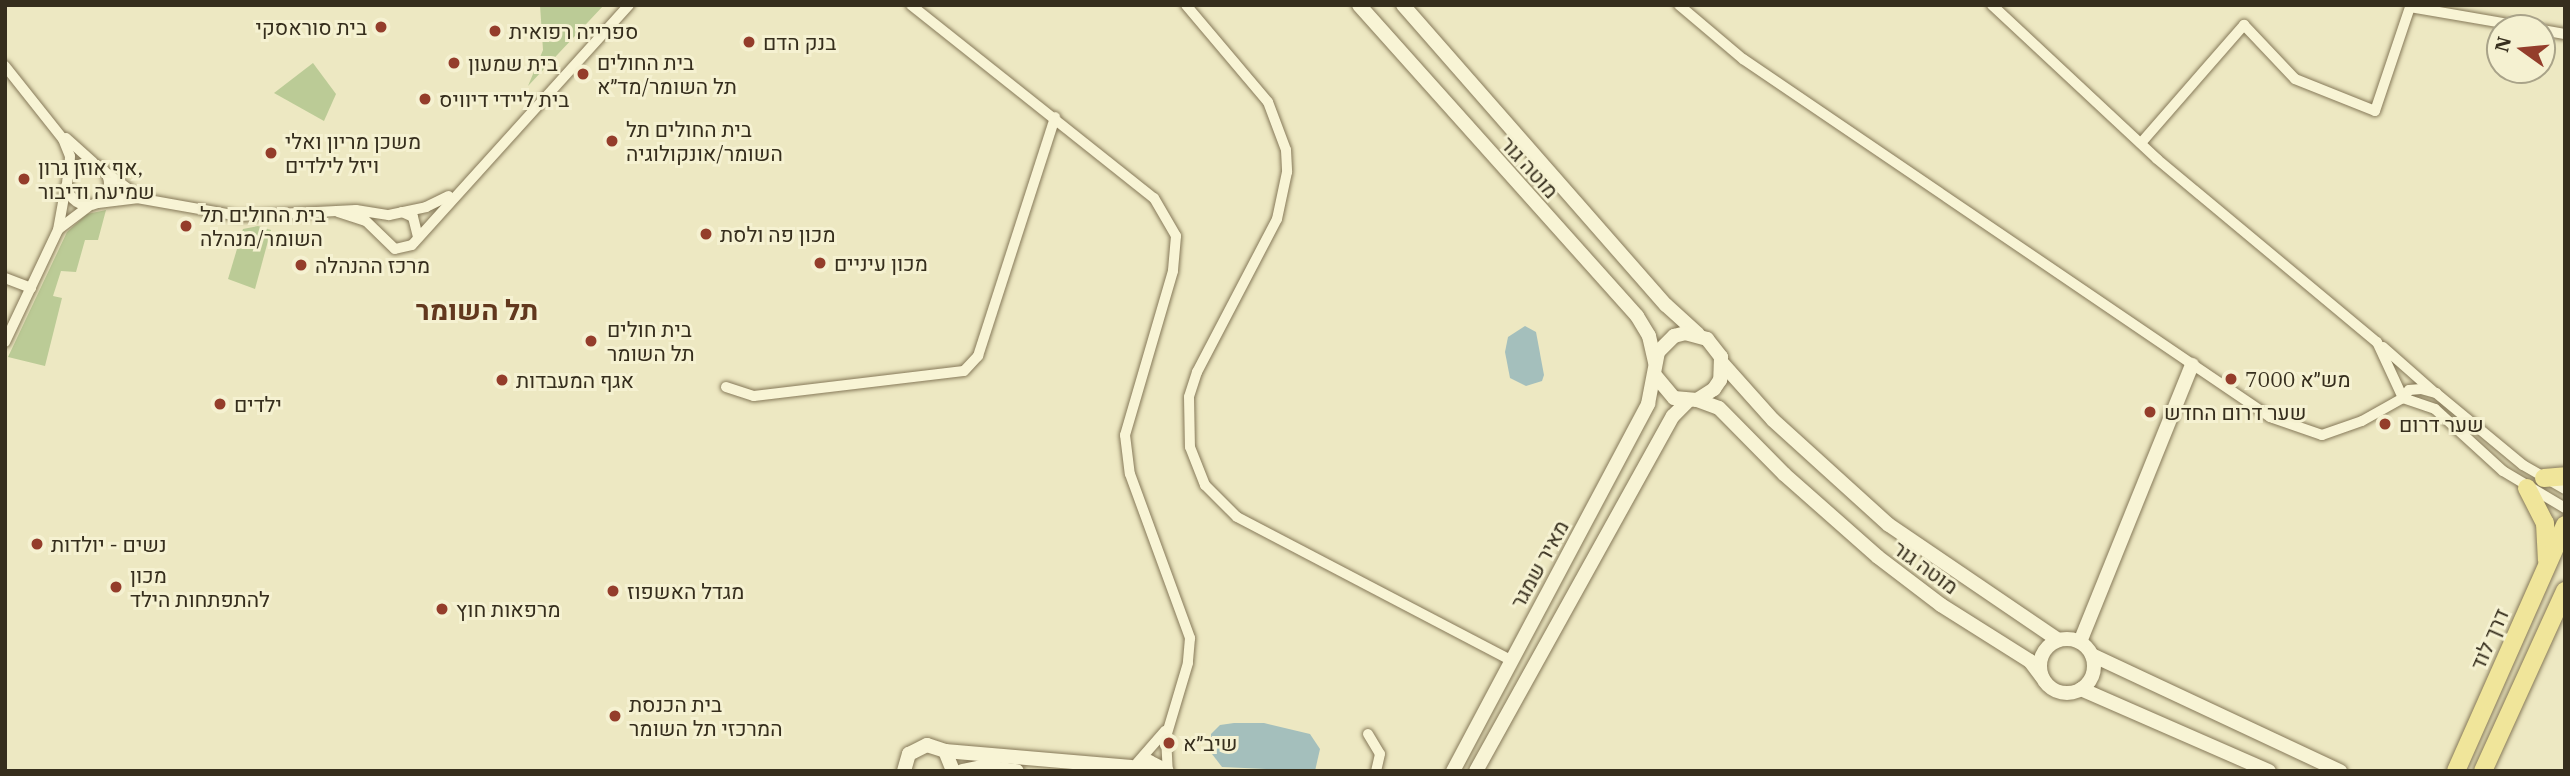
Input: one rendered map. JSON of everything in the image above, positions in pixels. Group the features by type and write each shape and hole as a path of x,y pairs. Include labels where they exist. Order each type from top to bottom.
{"main road":[{"path":"2544,478 2565,476"},
{"path":"2527,488 2544,523 2547,564"},
{"name":"דרך לוד","path":"2456,771 2565,525"},
{"path":"2484,771 2565,591"},
{"path":"2484,771 2525,702 2565,618"}],"street":[{"path":"338,212 366,221 389,246 400,250 418,237 629,5"},
{"path":"911,5 1154,198 1176,236 1173,271 1125,435 1130,474 1190,638 1188,663 1168,725 1165,748 1168,771"},
{"path":"1186,5 1268,102 1279,125 1286,161 1277,219 1197,372 1189,397 1190,447 1205,485 1237,517 1511,660"},
{"name":"מוטה גור","path":"1359,5 1637,316 1649,336 1655,369"},
{"name":"מוטה גור","path":"1403,5 1666,305 1699,335"},
{"path":"1679,5 1743,59 2270,417 2322,435 2403,398 2409,390 2436,393"},
{"path":"1992,5 2141,144 2436,393 2544,478 2565,489"},
{"path":"2141,144 2244,25 2295,79 2375,111 2410,7 2486,20"},
{"path":"5,66 56,129 68,149 67,200 58,230 5,342"},
{"path":"726,387 754,396 964,371 978,356 1055,117"},
{"path":"56,129 119,185 146,200"},
{"path":"67,181 78,164 95,164"},
{"path":"58,230 95,204 108,191 106,173"},
{"path":"67,181 73,200 95,204 146,200 223,215 338,212 389,215 438,203 461,189"},
{"path":"402,212 418,224 418,237"},
{"path":"382,236 389,215"},
{"path":"5,278 31,288"},
{"path":"1476,771 1667,426 1693,401 1714,389 1722,363 1716,347 1699,335 1674,336 1658,352 1655,369 1668,394 1693,401"},
{"path":"2377,341 2403,398 2435,409 2527,488 2565,508"},
{"name":"מוטה גור","path":"1722,363 1782,429 1889,525 2058,640"},
{"path":"2080,642 2192,365"},
{"name":"מאיר שמגר","path":"1452,771 1648,404 1655,369"},
{"name":"מוטה גור","path":"1693,401 1719,408 1784,474 1878,558 1941,605 2030,661 2042,677"},
{"path":"2269,771 2081,689 2057,692 2042,677 2042,655 2058,640 2080,642 2092,655 2340,771"},
{"path":"2081,689 2094,672 2092,655"},
{"path":"1131,768 1152,750 1168,725"},
{"path":"1368,734 1380,754 1376,771"},
{"path":"903,770 909,754 920,746 934,745 945,751 1131,768 1149,762 1168,771"},
{"path":"945,751 953,771"},
{"path":"962,771 983,766 1017,771"}],"green space":[{"path":"540,5 604,5 528,86 543,50"},
{"path":"313,63 336,94 324,121 274,93"},
{"path":"106,210 98,240 85,240 76,272 61,271 53,296 62,298 45,366 8,357 67,232 87,214"},
{"path":"258,226 271,230 255,289 228,279 243,229"}],"water":[{"path":"1525,326 1536,332 1544,375 1542,381 1526,386 1510,378 1505,352 1508,337"},
{"path":"1264,723 1310,734 1320,749 1315,771 1222,767 1212,754 1211,734 1220,725"}],"place":[{"name":"בית סוראסקי","path":"381,27"},
{"name":"ספרייה רפואית","path":"495,31"},
{"name":"בנק הדם","path":"749,42"},
{"name":"בית שמעון","path":"454,63"},
{"name":"בית החולים תל השומר/מד״א","path":"583,74"},
{"name":"בית ליידי דיוויס","path":"425,99"},
{"name":"בית החולים תל השומר/אונקולוגיה","path":"612,141"},
{"name":"משכן מריון ואלי ויזל לילדים","path":"271,153"},
{"name":"אף אוזן גרון, שמיעה ודיבור","path":"24,179"},
{"name":"בית החולים תל השומר/מנהלה","path":"186,226"},
{"name":"מכון פה ולסת","path":"706,234"},
{"name":"מכון עיניים","path":"820,263"},
{"name":"מרכז ההנהלה","path":"301,265"},
{"name":"בית חולים תל השומר","path":"591,341"},
{"name":"מש״א 7000","path":"2231,379"},
{"name":"אגף המעבדות","path":"502,380"},
{"name":"ילדים","path":"220,404"},
{"name":"שער דרום החדש","path":"2150,412"},
{"name":"שער דרום","path":"2385,424"},
{"name":"נשים - יולדות","path":"37,544"},
{"name":"מכון להתפתחות הילד","path":"116,587"},
{"name":"מגדל האשפוז","path":"613,591"},
{"name":"מרפאות חוץ","path":"442,609"},
{"name":"בית הכנסת המרכזי תל השומר","path":"615,716"},
{"name":"שיב״א","path":"1169,743"}],"district":[{"name":"תל השומר","path":"477,310"}]}
